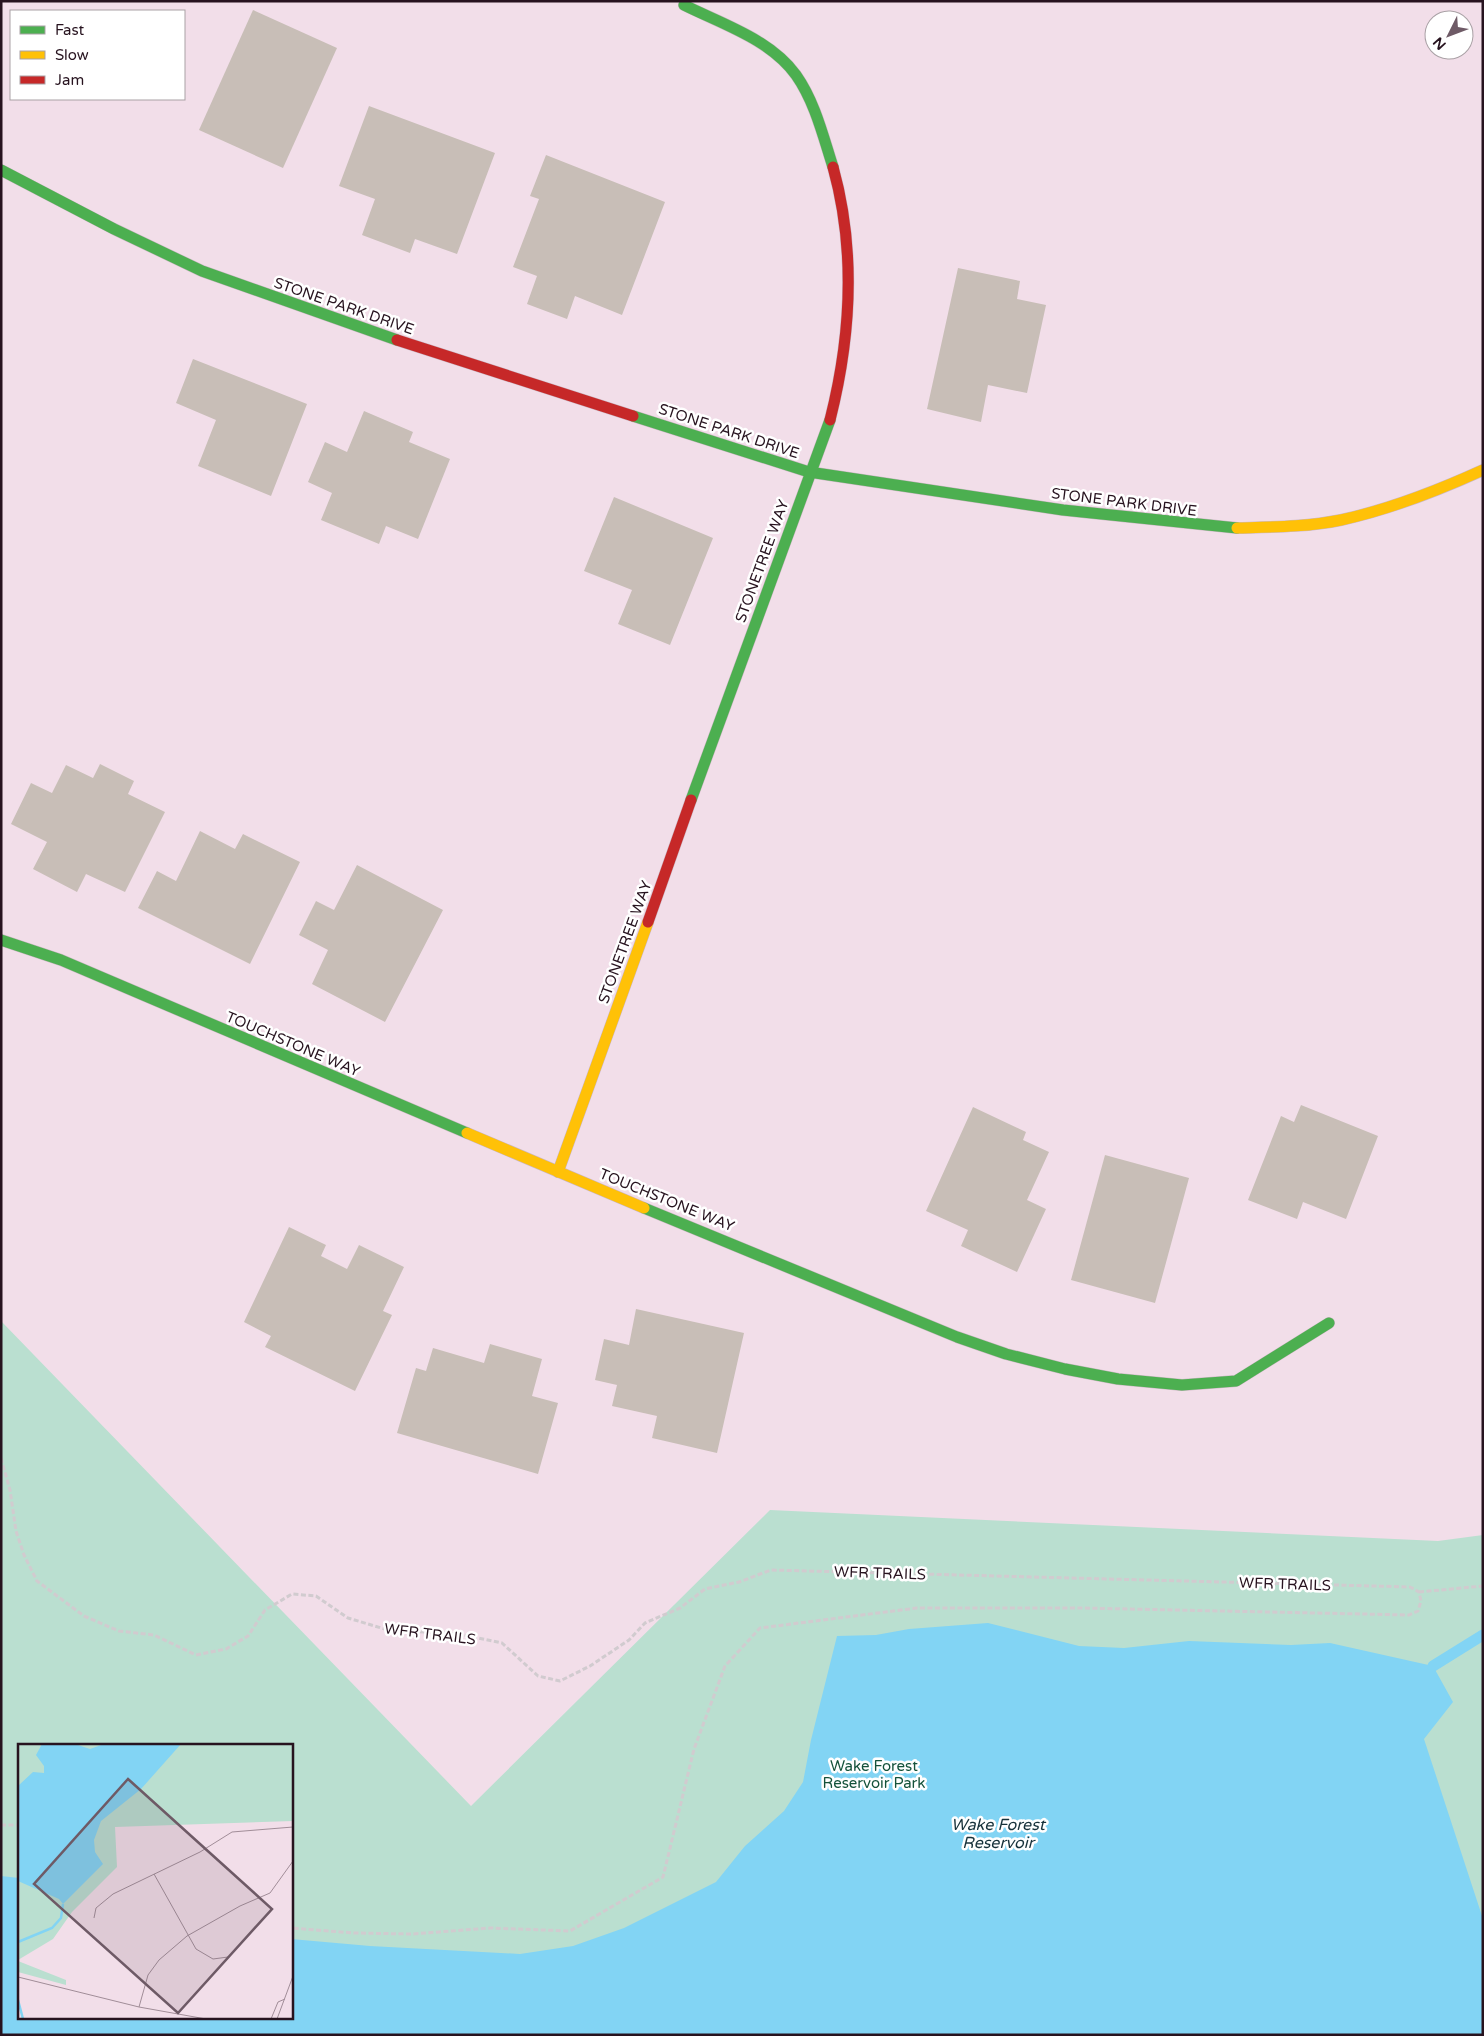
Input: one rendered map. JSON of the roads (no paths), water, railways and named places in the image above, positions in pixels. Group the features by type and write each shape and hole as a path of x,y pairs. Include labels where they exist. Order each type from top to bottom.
{"street":[{"name":"STONETREE WAY","path":"558,1172 809,472 826,431 843,361 850,310 849,255 841,195 827,145 812,105 791,69 769,48 684,5"},
{"name":"STONE PARK DRIVE","path":"1,170 114,230 211,274 365,330 809,472 1063,510 1236,528 1293,526 1340,520 1398,505 1483,470"},
{"name":"TOUCHSTONE WAY","path":"1,940 61,960 558,1172 957,1336 1006,1354 1065,1369 1118,1379 1182,1385 1236,1381 1329,1323"}],"water":[{"name":"Wake Forest Reservoir","path":"988,1623 1079,1646 1124,1648 1189,1641 1291,1645 1330,1643 1433,1666 1453,1702 1424,1739 1483,1919 1483,2035 1,2035 1,1876 18,1878 18,2018 292,2018 292,1939 370,1946 520,1954 573,1946 624,1928 716,1882 745,1846 784,1811 803,1782 811,1740 837,1636 876,1635 909,1629"}],"waterway":[{"path":"1433,1666 1483,1635"}],"park label":[{"name":"Wake Forest Reservoir Park","path":"874,1774"}]}
